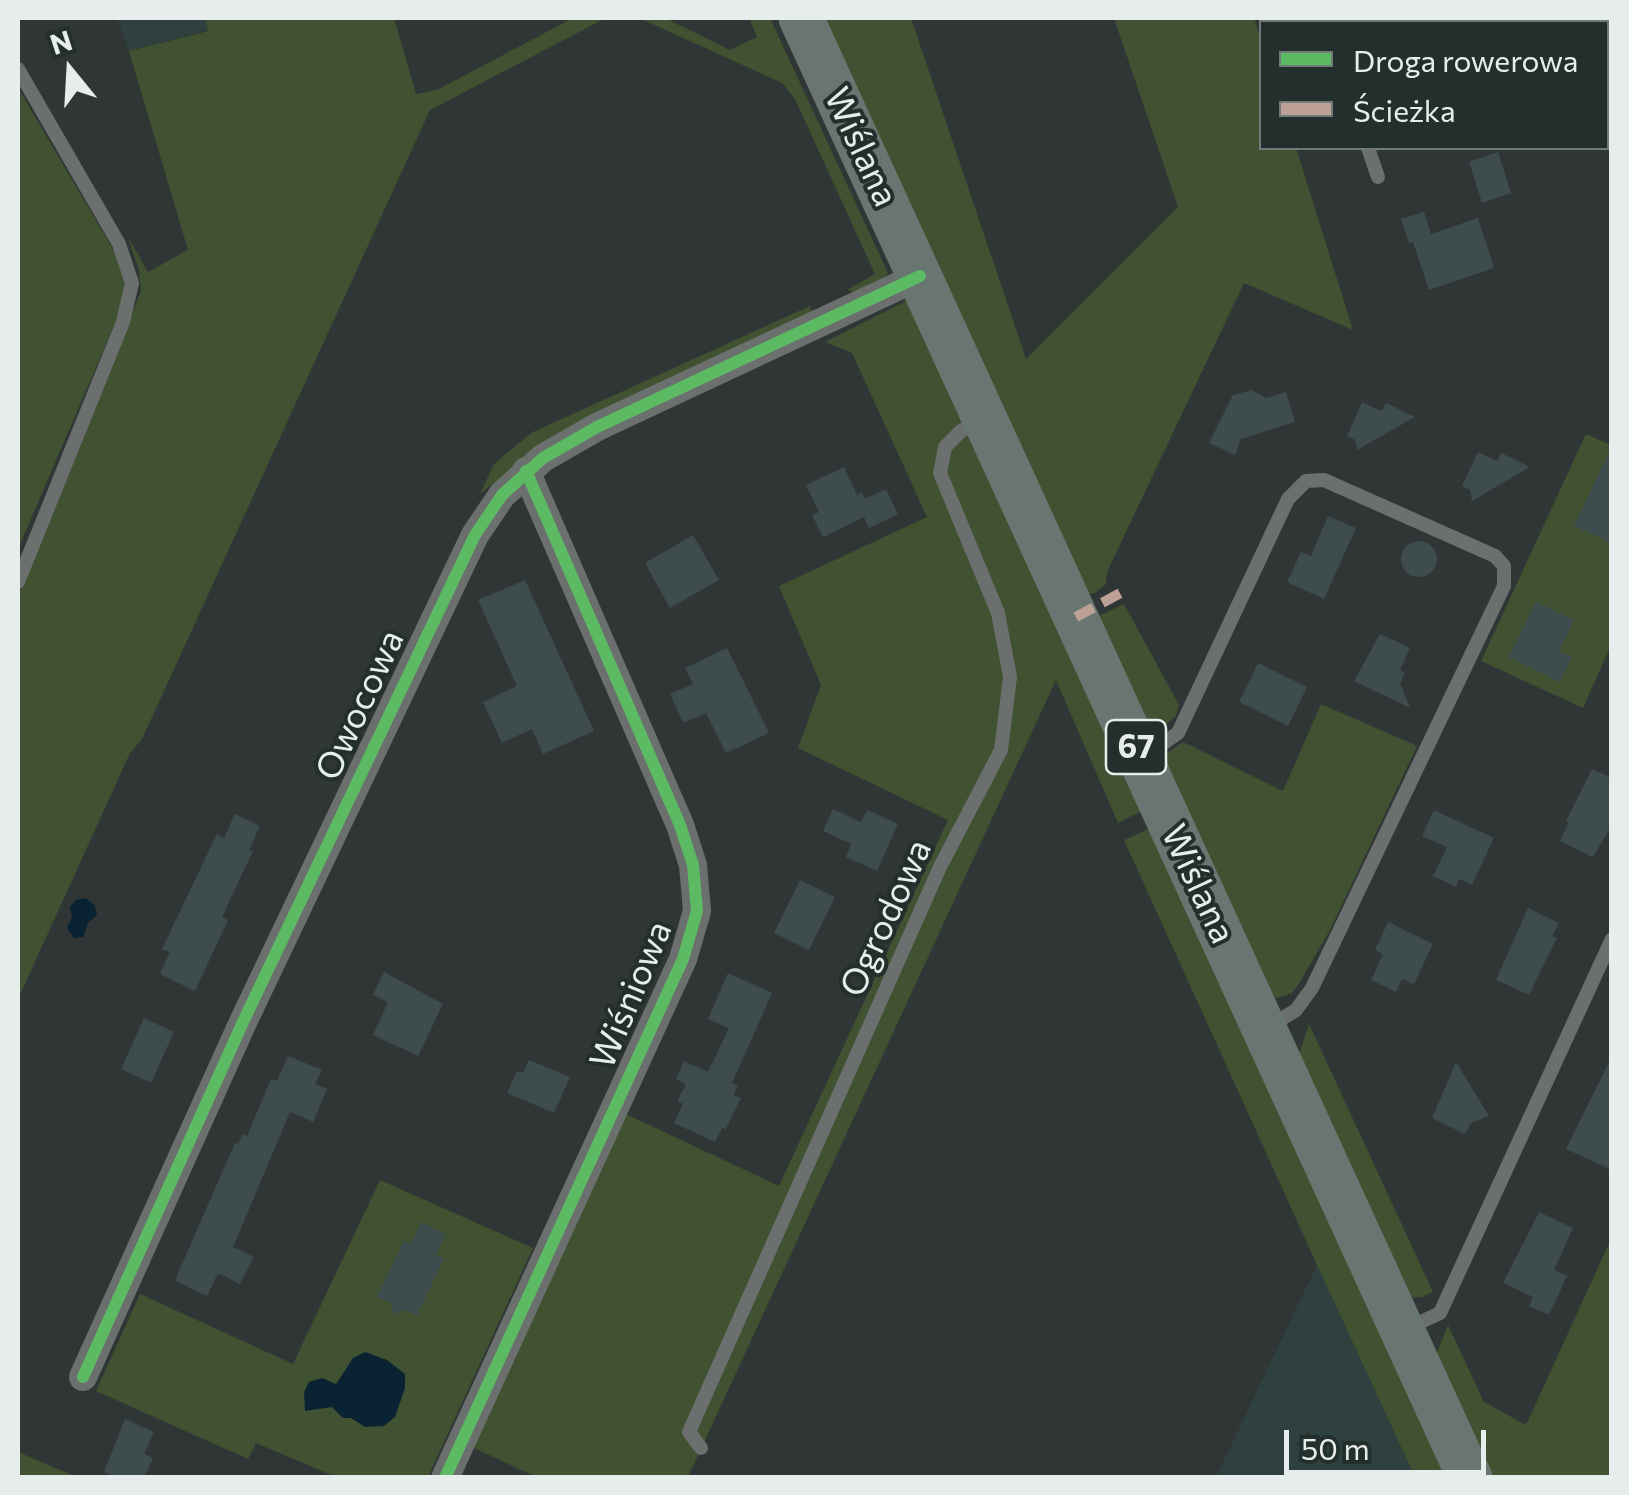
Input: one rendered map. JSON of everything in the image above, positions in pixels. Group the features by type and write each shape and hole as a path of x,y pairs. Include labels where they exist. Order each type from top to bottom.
{"main road":[{"name":"Wiślana","path":"801,18 1470,1478"}],"street":[{"name":"Owocowa","path":"83,1378 243,1022 475,535 502,494 526,471 597,427 920,276"},
{"name":"Wiśniowa","path":"444,1478 683,958 697,911 693,865 680,825 526,471"}],"lane":[{"path":"18,69 119,244 132,283 124,322 18,582"},
{"path":"1369,150 1378,177"},
{"name":"Ogrodowa","path":"700,1448 689,1432 940,866 1001,750 1010,677 998,613 940,473 941,454 951,438 986,419"},
{"path":"1141,758 1178,734 1288,499 1306,481 1324,480 1494,556 1504,566 1504,586 1312,988 1296,1010 1264,1028"},
{"path":"1403,1331 1440,1312 1612,939"}],"shaded area":[{"path":"117,18 205,18 208,30 129,51"},
{"path":"1317,1265 1415,1477 1216,1477"}],"green space":[{"path":"205,18 394,18 416,94 437,90 573,18 606,18 430,110 142,739 130,753 18,999 18,597 141,291 128,237 148,272 188,250 129,51 208,31"},
{"path":"639,18 665,18 730,50 757,37 749,18 770,18 888,273 884,278 861,294 847,290 875,274 795,99 782,83"},
{"path":"815,18 911,18 1026,359 1178,207 1114,18 1254,18 1259,34 1259,150 1297,150 1353,330 1244,283 1107,572 1106,584 1088,594"},
{"path":"18,88 117,256 125,300 18,549"},
{"path":"912,298 1142,811 1118,823 1056,680 688,1477 536,1477 470,1446 626,1114 779,1186 948,820 798,748 821,685 779,586 927,517 852,353 825,342"},
{"path":"810,306 814,316 522,461 480,494 494,464 531,433"},
{"path":"1586,434 1611,445 1611,645 1583,708 1481,661"},
{"path":"1124,604 1179,705 1176,716 1159,730 1152,730 1148,724 1099,616"},
{"path":"1321,704 1417,746 1330,930 1292,993 1277,998 1265,995 1158,759 1183,742 1283,791"},
{"path":"1149,829 1446,1477 1415,1477 1317,1265 1124,840"},
{"path":"1309,1024 1433,1292 1422,1297 1405,1298 1298,1058"},
{"path":"380,1180 533,1248 428,1477 336,1477 256,1443 248,1459 96,1391 140,1294 293,1364"},
{"path":"1611,1239 1611,1477 1489,1477 1434,1360 1448,1325 1484,1402 1526,1425"},
{"path":"18,1451 25,1455 77,1477 18,1477"}],"water":[{"path":"86,898 95,906 97,915 88,923 83,937 74,938 67,928 72,917 70,907 76,900"},
{"path":"365,1352 387,1360 405,1374 405,1388 395,1417 384,1426 365,1427 351,1418 343,1418 332,1407 305,1411 304,1392 309,1382 322,1378 336,1384 353,1358"}],"building":[{"path":"1498,152 1511,193 1482,203 1469,162"},
{"path":"1424,212 1431,234 1478,218 1494,268 1429,290 1401,219"},
{"path":"1252,390 1266,398 1286,392 1295,422 1241,439 1235,455 1209,443 1233,395"},
{"path":"1362,402 1382,411 1386,403 1415,417 1357,450 1355,440 1347,436"},
{"path":"1612,446 1612,543 1574,526"},
{"path":"1478,452 1497,461 1501,453 1530,467 1472,501 1470,490 1462,486"},
{"path":"844,467 857,495 862,492 865,499 886,489 898,514 869,528 864,517 823,537 812,515 819,512 806,485"},
{"path":"1328,516 1356,528 1324,599 1287,582 1301,552 1311,556"},
{"path":"693,535 719,580 670,608 645,563"},
{"path":"1419,541 1432,546 1437,559 1432,572 1419,577 1406,572 1401,559 1406,546"},
{"path":"525,580 594,731 543,754 532,729 502,743 483,702 517,686 478,600"},
{"path":"1536,602 1574,620 1559,651 1572,656 1560,682 1509,657"},
{"path":"1380,634 1410,648 1400,670 1405,673 1400,683 1410,708 1354,681"},
{"path":"727,648 769,733 726,753 706,713 683,723 670,694 693,684 685,668"},
{"path":"1258,663 1307,687 1288,726 1239,702"},
{"path":"1592,769 1612,778 1612,825 1593,857 1560,841"},
{"path":"833,809 861,822 867,810 898,824 877,871 846,857 851,844 823,831"},
{"path":"1434,810 1494,838 1472,885 1459,879 1456,887 1433,876 1447,847 1422,836"},
{"path":"235,814 260,826 249,850 253,851 222,917 228,920 195,991 160,974 170,952 162,949 217,834 224,838"},
{"path":"800,880 835,897 809,950 774,933"},
{"path":"1528,908 1559,923 1552,936 1557,938 1529,995 1496,980"},
{"path":"1388,922 1433,944 1414,984 1402,979 1396,992 1371,980 1383,954 1375,950"},
{"path":"384,972 443,1004 418,1056 373,1035 388,1002 373,995"},
{"path":"728,973 772,993 732,1083 738,1086 733,1095 741,1098 715,1142 674,1123 683,1104 677,1101 686,1084 676,1079 684,1061 708,1072 729,1028 708,1019"},
{"path":"144,1018 174,1032 151,1083 121,1069"},
{"path":"288,1056 322,1070 315,1084 327,1089 313,1122 290,1112 233,1247 254,1257 240,1284 218,1273 207,1296 175,1280 235,1143 243,1134 247,1136 271,1079 277,1081"},
{"path":"1612,1056 1612,1170 1566,1149"},
{"path":"529,1060 570,1077 554,1113 507,1093 517,1071 523,1073"},
{"path":"1456,1062 1489,1116 1471,1123 1465,1134 1432,1118"},
{"path":"1539,1212 1573,1228 1554,1270 1567,1276 1549,1315 1529,1306 1533,1297 1503,1283"},
{"path":"421,1222 446,1234 436,1255 444,1259 417,1315 405,1310 394,1314 391,1303 377,1297 404,1241 411,1244"},
{"path":"125,1419 154,1432 144,1454 153,1458 144,1478 117,1478 104,1472"}],"marked path":[{"path":"1076,617 1126,590"}],"cycle path":[{"path":"83,1377 243,1022 475,535 502,495 543,458 597,427 920,276"},
{"path":"445,1478 683,959 697,911 693,865 680,825 526,471"}]}
